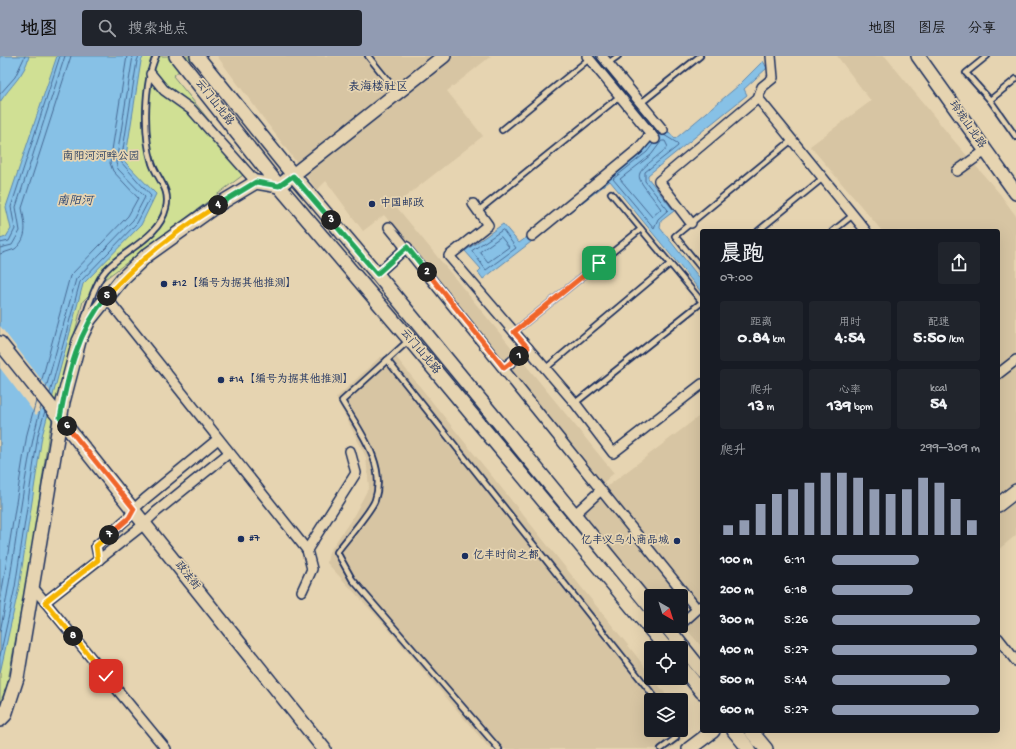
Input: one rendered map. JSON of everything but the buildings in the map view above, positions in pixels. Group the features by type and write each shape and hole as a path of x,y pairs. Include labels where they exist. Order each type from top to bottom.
{"main road":[{"name":"云门山北路","path":"176,56 279,186 410,339 660,641"},
{"name":"云门山北路","path":"197,56 293,176 377,274 644,599"},
{"path":"0,720 5,715 17,678 60,418 79,341 89,320 122,279 146,256 216,206 256,182 279,186 444,56"},
{"name":"玲珑山北路","path":"918,56 1016,193"},
{"name":"政法街","path":"0,343 324,749"},
{"path":"1000,503 1016,491"},
{"path":"678,633 700,668"},
{"path":"688,675 700,690"},
{"path":"690,749 710,733"},
{"path":"736,733 749,749"},
{"path":"753,733 766,749"}],"street":[{"path":"602,56 663,130"},
{"path":"691,223 659,181 758,98 762,87 772,78 771,56"},
{"path":"532,236 653,136 588,57"},
{"path":"151,74 164,90 192,110 256,182"},
{"path":"758,98 864,229"},
{"path":"957,172 985,151"},
{"path":"475,207 488,225 449,256 546,368 613,453 700,386"},
{"path":"389,227 407,247 601,490 700,607 688,616"},
{"path":"377,274 407,247"},
{"path":"106,297 307,550 312,569 302,590"},
{"path":"504,368 528,348"},
{"path":"1000,372 1016,360"},
{"path":"98,560 96,546 129,518 134,509 218,439"},
{"path":"45,602 229,452"},
{"path":"307,550 356,473 350,452"},
{"path":"575,514 601,490"},
{"path":"32,586 166,749"},
{"path":"1000,641 1016,661"}],"lane":[{"path":"79,341 86,312 105,271 151,234 163,217 166,207 166,190 154,170 148,142 146,92 156,56"},
{"path":"368,56 397,92"},
{"path":"608,64 618,56"},
{"path":"641,103 700,56"},
{"path":"986,56 966,73 990,100 1016,136"},
{"path":"502,130 588,57"},
{"path":"990,100 1016,79"},
{"path":"475,207 620,96"},
{"path":"700,266 676,236 792,140"},
{"path":"760,229 823,178"},
{"path":"611,192 700,300"},
{"path":"836,229 853,215"},
{"path":"514,332 641,229"},
{"path":"546,368 670,264"},
{"path":"575,403 700,304"},
{"path":"410,339 342,401 371,449 378,478 375,500 337,552 352,579 499,749"},
{"path":"387,360 651,693"},
{"path":"661,749 676,737"}],"shaded area":[{"path":"217,56 491,56 447,91 483,136 395,205 614,473 603,483 384,215 363,231 326,181 317,190"},
{"path":"837,56 885,56 950,136 1000,194 1016,216 1016,535 1000,548 1000,229 880,229 810,146 871,101"},
{"name":"亿丰时尚之都","path":"380,357 396,357 644,666 644,685 658,685 665,693 644,693 644,737 684,738 670,749 490,749 383,623 327,563 329,552 353,517 369,487 366,457 336,398"},
{"name":"亿丰义乌小商品城","path":"700,416 700,645 688,631 688,589 644,589 644,590 582,514 604,489"}],"green space":[{"name":"南阳河","path":"0,56 196,56 173,76 244,163 251,169 105,279 83,301 49,432 32,550 7,686 0,703"}],"water":[{"path":"0,56 29,56 21,75 0,102"},
{"name":"南阳河","path":"57,56 144,56 141,61 125,162 156,194 141,225 83,284 42,436 19,587 0,673 0,239 6,237 11,229 6,207"},
{"path":"592,56 596,56 657,130 669,132 675,139 738,86 763,61 767,68 744,89 747,95 648,175 648,178 674,211 661,221 660,228 700,278 700,291 610,181 483,279 478,272 481,269 465,251 503,224 519,243 645,149 656,134"}],"pier":[{"path":"0,326 50,391 48,403 36,415 0,368"}],"place":[{"name":"中国邮政","path":"372,204"},
{"name":"#12【编号为据其他推测】","path":"164,284"},
{"name":"#14【编号为据其他推测】","path":"221,380"},
{"name":"#7","path":"241,539"},
{"name":"亿丰义乌小商品城","path":"677,541"},
{"name":"亿丰时尚之都","path":"465,556"}],"district":[{"name":"表海楼社区","path":"378,88"}],"route":[{"path":"106,676 45,602 98,560 96,546 129,518 134,509 60,418 79,341 89,320 100,304 122,279 146,256 216,206 256,182 279,186 293,176 377,274 407,247 504,368 528,348 514,332 599,263"}],"park label":[{"name":"南阳河河畔公园","path":"101,157"}]}
